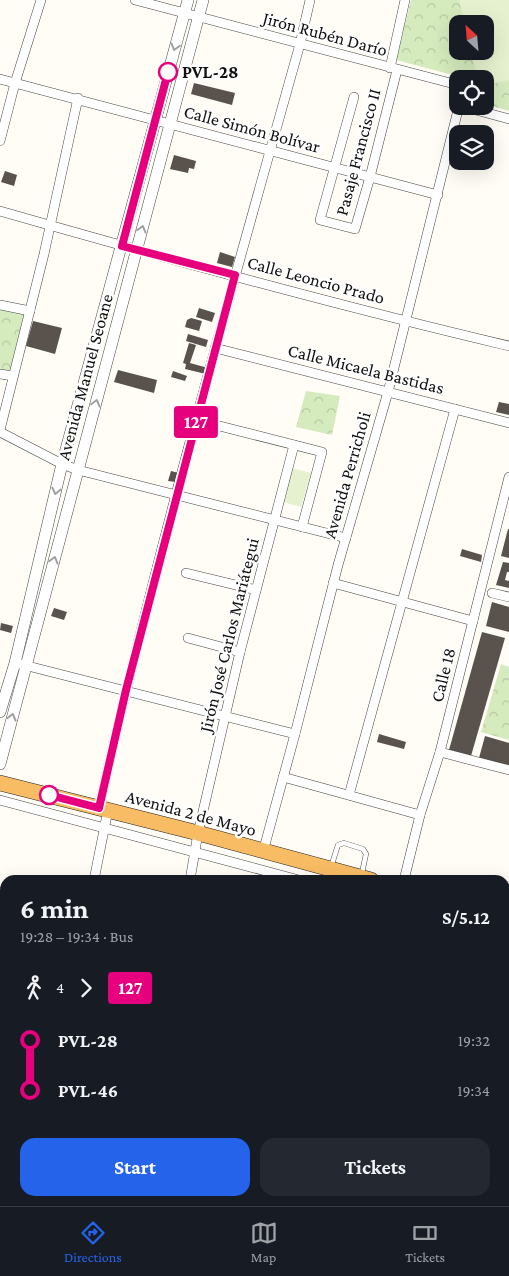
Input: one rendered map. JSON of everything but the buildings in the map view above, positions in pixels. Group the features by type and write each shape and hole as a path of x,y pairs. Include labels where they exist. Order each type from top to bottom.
{"highway":[{"name":"Avenida 2 de Mayo","path":"0,783 198,833 351,875"}],"street":[{"path":"0,141 14,83 41,0"},
{"name":"Jirón Rubén Darío","path":"135,0 449,83"},
{"name":"Avenida Manuel Seoane","path":"0,764 62,464 188,0"},
{"name":"Avenida Manuel Seoane","path":"1,707 20,664 78,470 203,0"},
{"path":"95,875 105,828 104,809 126,690 215,348 300,44 310,0"},
{"name":"Pasaje Francisco II","path":"354,97 320,220 355,229 370,176 393,69 405,0"},
{"name":"Calle Simón Bolívar","path":"0,79 78,98 155,121 438,195"},
{"path":"78,98 50,226 0,431 62,464 78,470 346,538"},
{"name":"Avenida Perricholi","path":"263,852 333,583 388,392 458,115"},
{"path":"494,115 509,119"},
{"name":"Calle Leoncio Prado","path":"0,211 122,246 406,321 509,346"},
{"path":"0,305 30,311"},
{"name":"Calle Micaela Bastidas","path":"215,348 509,423"},
{"path":"0,374 13,376"},
{"path":"349,795 455,409"},
{"path":"196,420 322,452 302,527"},
{"name":"Jirón José Carlos Mariátegui","path":"191,875 198,833 240,652 294,445"},
{"name":"Calle 18","path":"405,875 420,815 440,752 509,477"},
{"path":"186,572 256,590"},
{"path":"333,583 473,621"},
{"path":"492,593 509,597"},
{"path":"188,638 240,652"},
{"path":"20,664 295,734"},
{"path":"440,752 509,770"},
{"path":"283,778 420,815"},
{"path":"0,800 280,875"}],"lane":[{"path":"330,869 338,845 344,843 363,849 366,854 362,875"}],"green space":[{"path":"411,0 509,0 509,111 494,107 494,70 449,70 449,74 396,60"},
{"path":"459,0 509,0 509,80 494,83 494,70 476,70 473,60 494,60 494,15 463,15"},
{"path":"0,306 29,311 12,373 0,372"},
{"path":"306,391 340,396 332,435 296,427"},
{"path":"292,468 311,473 301,507 283,502"},
{"path":"501,664 509,667 509,740 481,732"}],"bus line":[{"name":"127","path":"49,795 99,808 126,690 235,275 122,246 168,72"}],"place":[{"name":"PVL-28","path":"168,72"}]}
